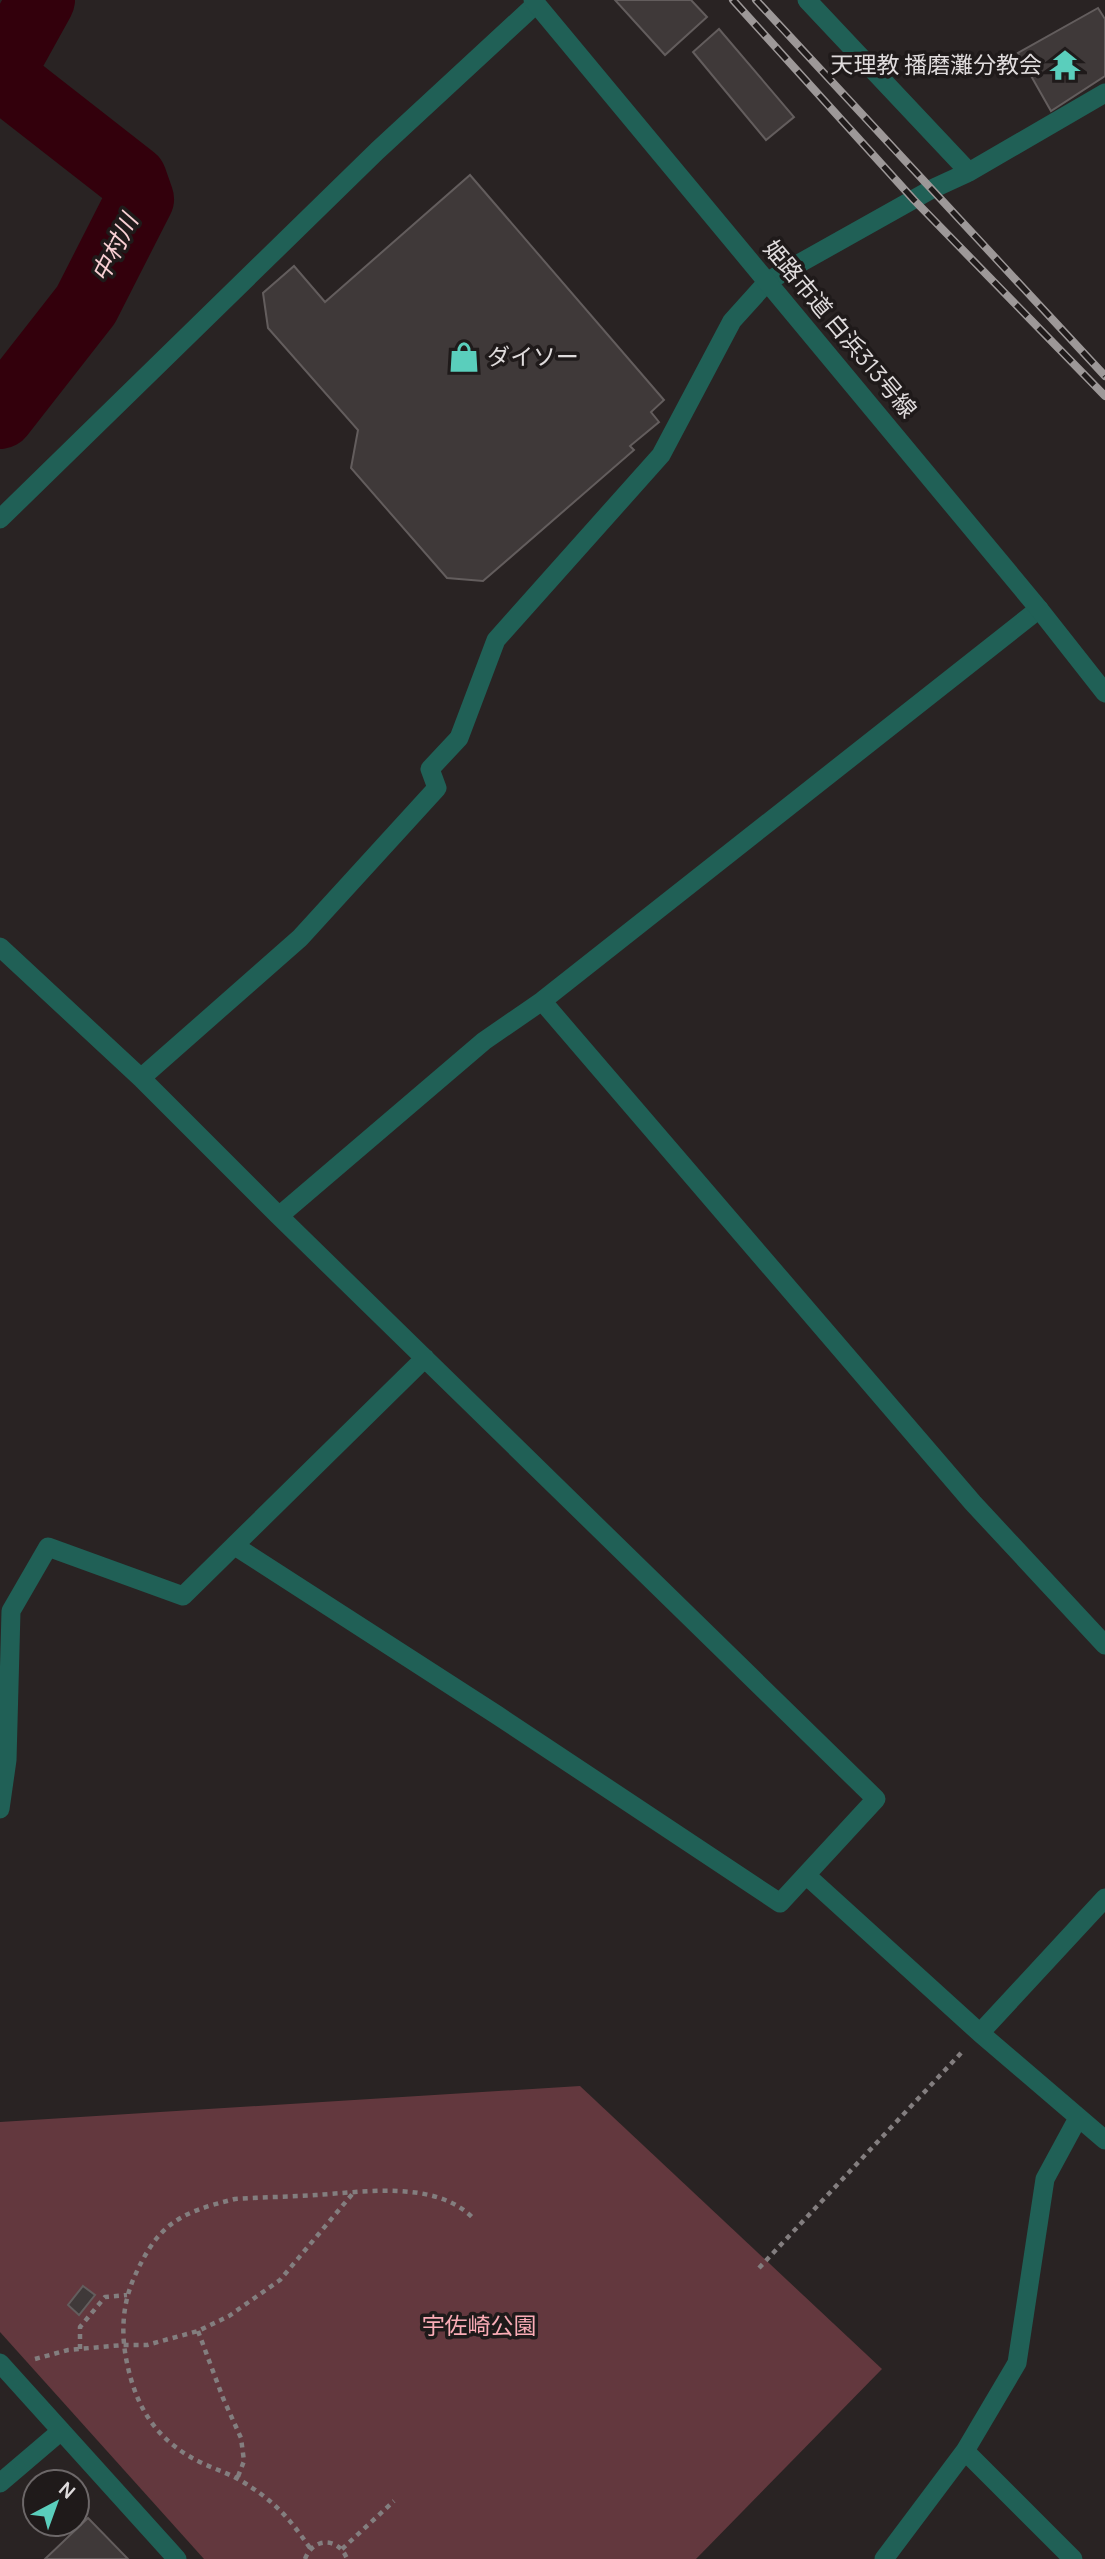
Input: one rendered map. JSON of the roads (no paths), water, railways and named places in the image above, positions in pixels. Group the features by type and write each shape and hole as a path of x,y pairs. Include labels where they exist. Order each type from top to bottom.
{"street":[{"path":"807,0 968,172"},
{"path":"0,519 377,151 535,2"},
{"name":"姫路市道 白浜313号線","path":"535,2 1039,609 1105,693"},
{"path":"141,1078 300,938 437,788 430,769 459,738 496,640 661,455 732,321 768,281 932,189 968,172 1105,93"},
{"path":"279,1216 484,1041 542,1001 1039,609"},
{"path":"0,947 141,1078 876,1799 780,1903 497,1715 235,1546"},
{"path":"542,1001 973,1503 1105,1645"},
{"path":"0,1809 7,1760 11,1611 48,1547 183,1596 425,1357"},
{"path":"806,1875 980,2033 1105,2140"},
{"path":"980,2033 1105,1898"},
{"path":"884,2559 965,2451 1017,2363 1045,2179 1078,2118"},
{"path":"2,2365 177,2559"},
{"path":"0,2483 61,2431"},
{"path":"965,2451 1073,2559"}],"waterway":[{"name":"中村川","path":"0,74 41,0"},
{"name":"中村川","path":"0,75 133,179 140,199 86,305 0,415"}],"railway":[{"path":"733,0 914,200 1105,396"},
{"path":"756,0 1105,376"}],"place":[{"name":"天理教 播磨灘分教会","path":"1065,65"},
{"name":"ダイソー","path":"464,357"}],"park label":[{"name":"宇佐崎公園","path":"479,2326"}]}
